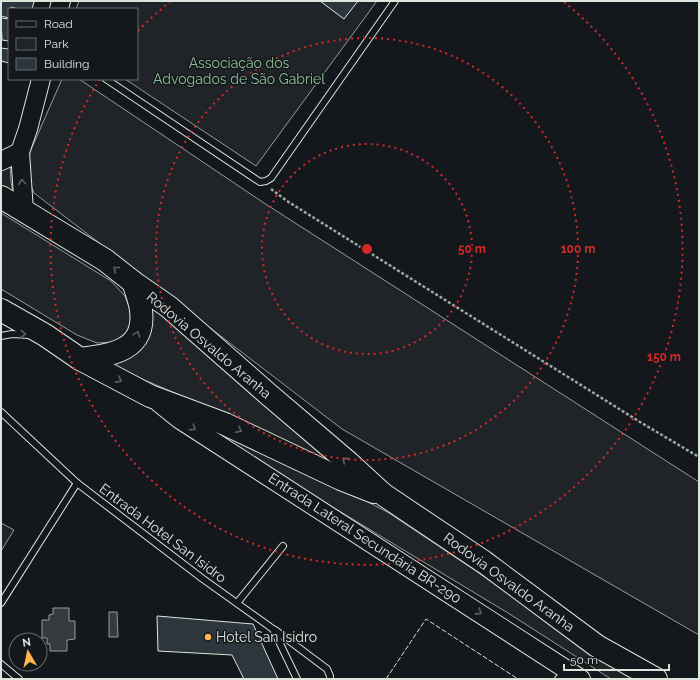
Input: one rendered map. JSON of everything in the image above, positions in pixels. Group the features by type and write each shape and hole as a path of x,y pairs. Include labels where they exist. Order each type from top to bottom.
{"highway":[{"name":"Rodovia Osvaldo Aranha","path":"1,197 105,260 169,307 384,495 484,562 597,646 656,679"},
{"path":"80,359 103,356 116,352 127,347 136,340 139,332 141,309 133,282"},
{"name":"Rodovia Osvaldo Aranha","path":"1,310 80,359 150,396 225,424 341,479 384,495"}],"main road":[{"path":"24,211 20,152 28,129 41,80"},
{"path":"1,161 20,152"},
{"name":"Entrada Lateral Secundária BR-290","path":"150,396 179,419 562,674 582,679"}],"lane":[{"path":"107,80 260,182 266,181 272,178 395,1"},
{"path":"1,336 12,334 44,336"},
{"name":"Entrada Hotel San Isidro","path":"1,412 77,483 203,579 274,629 327,669 330,679"},
{"path":"1,603 77,483"},
{"path":"237,603 283,546"},
{"path":"274,629 297,679"},
{"path":"1,664 19,679"}],"path":[{"path":"260,182 293,205 640,422 699,457"}],"green space":[{"name":"Associação dos Advogados de São Gabriel","path":"79,1 377,1 256,166 127,80 138,80 138,8 76,8"},
{"path":"62,80 80,80 264,203 699,482 699,635 342,429 34,193 27,176 30,152"},
{"path":"10,162 11,182 14,198 1,190 1,170"},
{"path":"1,213 111,281 125,296 134,320 126,334 116,342 97,343 77,335 1,289"},
{"path":"150,306 224,369 358,477 236,419 107,364"},
{"path":"176,409 353,494 389,513 591,648 643,679 611,679 508,613 306,491"},
{"path":"1,523 14,530 1,551"}],"shaded area":[{"path":"53,608 69,608 69,621 75,621 75,639 67,640 67,651 50,651 50,644 48,644 48,632 42,632 42,620 49,620 49,615 53,614"},
{"path":"109,612 117,612 118,637 109,637"}],"building":[{"path":"1,1 34,2 32,8 11,7 8,8 8,18 1,16"},
{"path":"320,1 358,1 344,19"},
{"path":"1,18 8,19 8,41 2,40"},
{"path":"1,48 8,49 8,63 1,61"},
{"name":"Hotel San Isidro","path":"157,616 253,624 278,679 244,679 232,655 158,651"}],"fence":[{"path":"386,679 426,619 518,679"}],"place":[{"name":"Hotel San Isidro","path":"208,637"}]}
